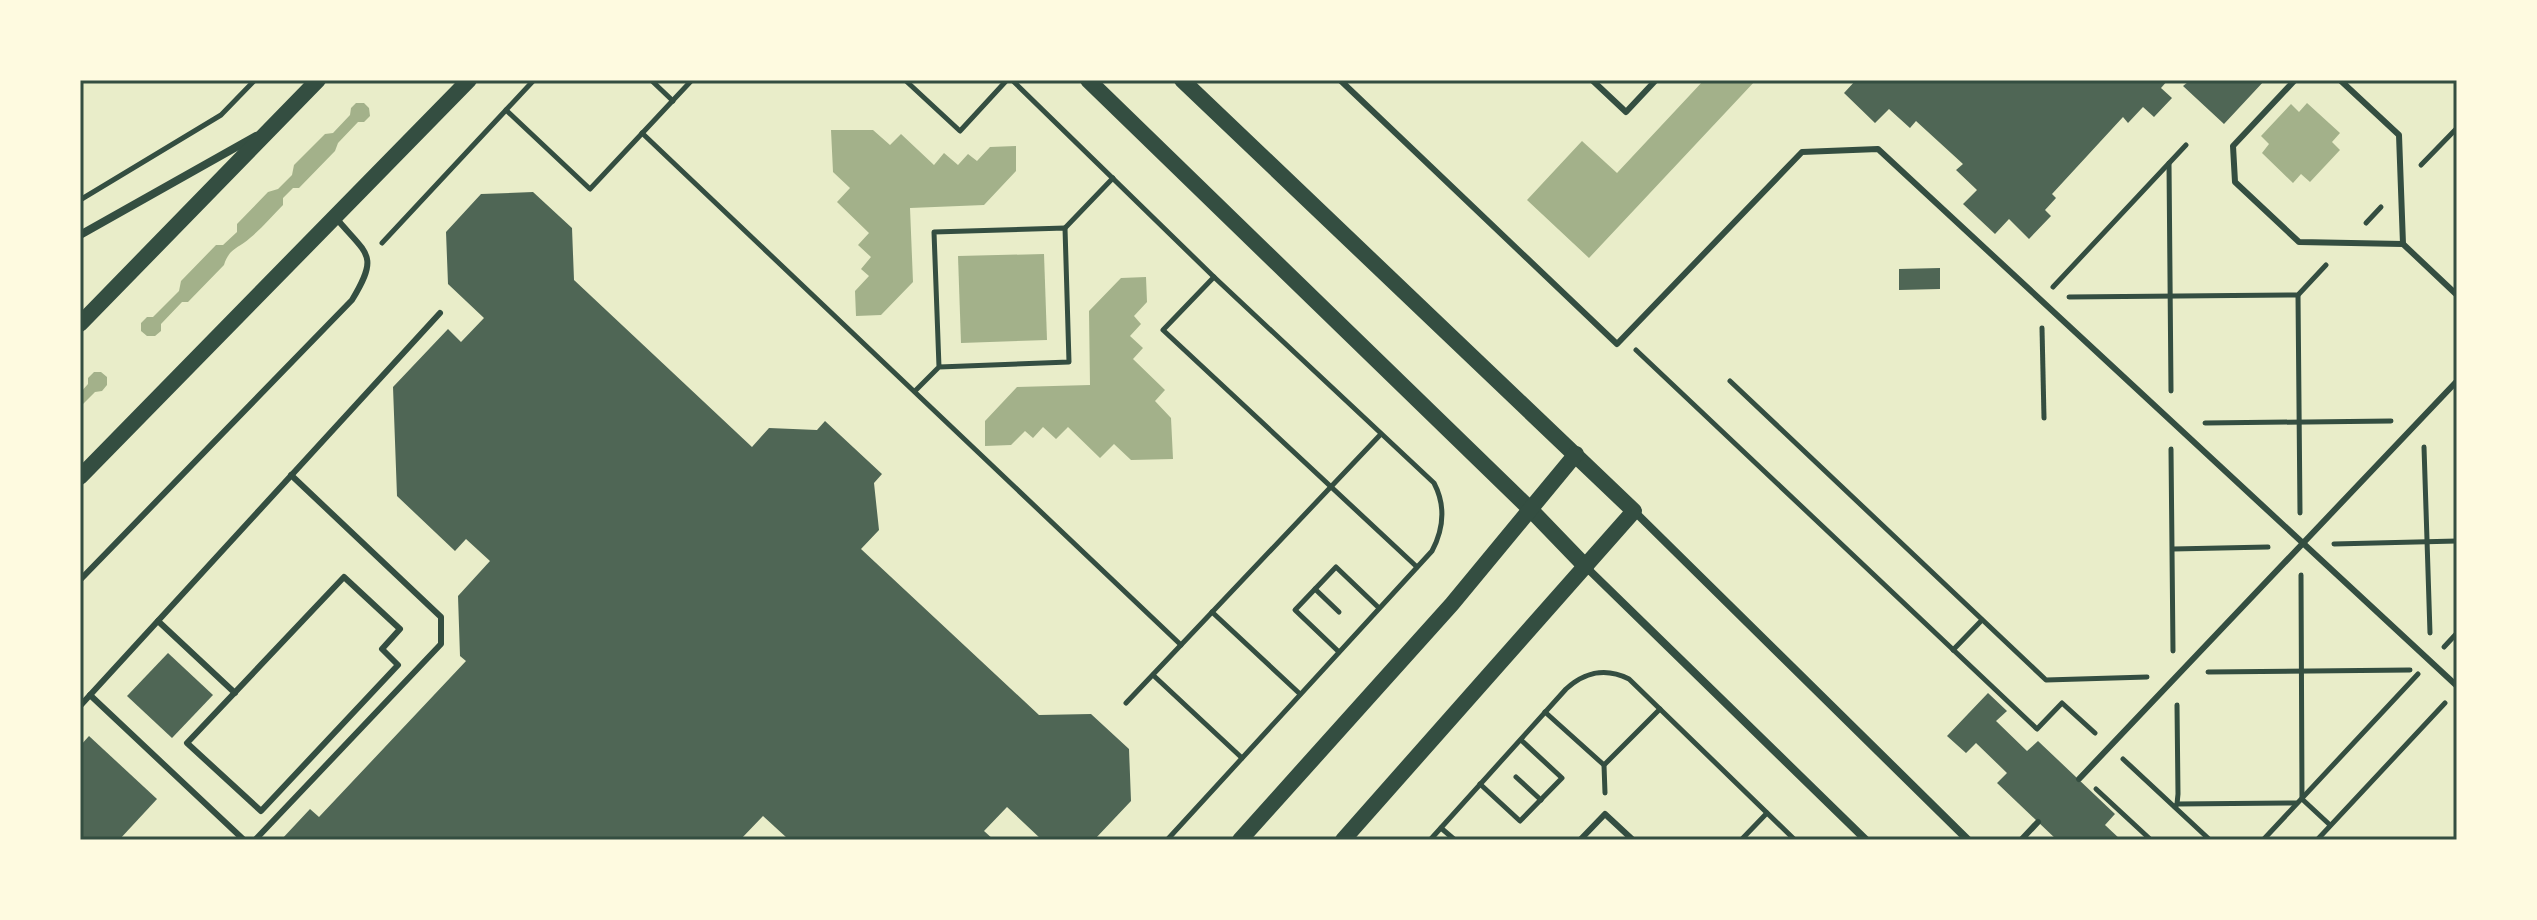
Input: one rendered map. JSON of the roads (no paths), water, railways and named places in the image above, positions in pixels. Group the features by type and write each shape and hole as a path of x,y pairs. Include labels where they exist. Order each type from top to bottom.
{"main road":[{"path":"80,324 318,80"},
{"path":"80,477 469,80"},
{"path":"1088,80 1586,567"},
{"path":"1182,80 1634,511 1343,840"},
{"path":"1240,840 1452,604 1576,454"}],"street":[{"path":"80,235 271,128"},
{"path":"1634,511 1968,840"},
{"path":"1586,567 1866,840"}],"lane":[{"path":"1340,80 1617,344 1802,152 1878,149 2457,686"},
{"path":"1592,80 1626,112 1656,80"},
{"path":"2295,80 2233,146 2235,182 2299,242 2403,244 2457,295"},
{"path":"2340,80 2399,135 2403,244"},
{"path":"80,580 352,300 368,268 368,257 335,217"},
{"path":"80,706 440,313"},
{"path":"2080,778 2457,381"},
{"path":"255,840 441,644 441,617 291,475"},
{"path":"344,577 400,629 382,649 398,665 261,811 187,743 235,693 344,577"},
{"path":"158,621 235,693"},
{"path":"90,695 244,840"},
{"path":"1580,840 1605,814 1633,840"},
{"path":"2021,840 2038,822"}]}
